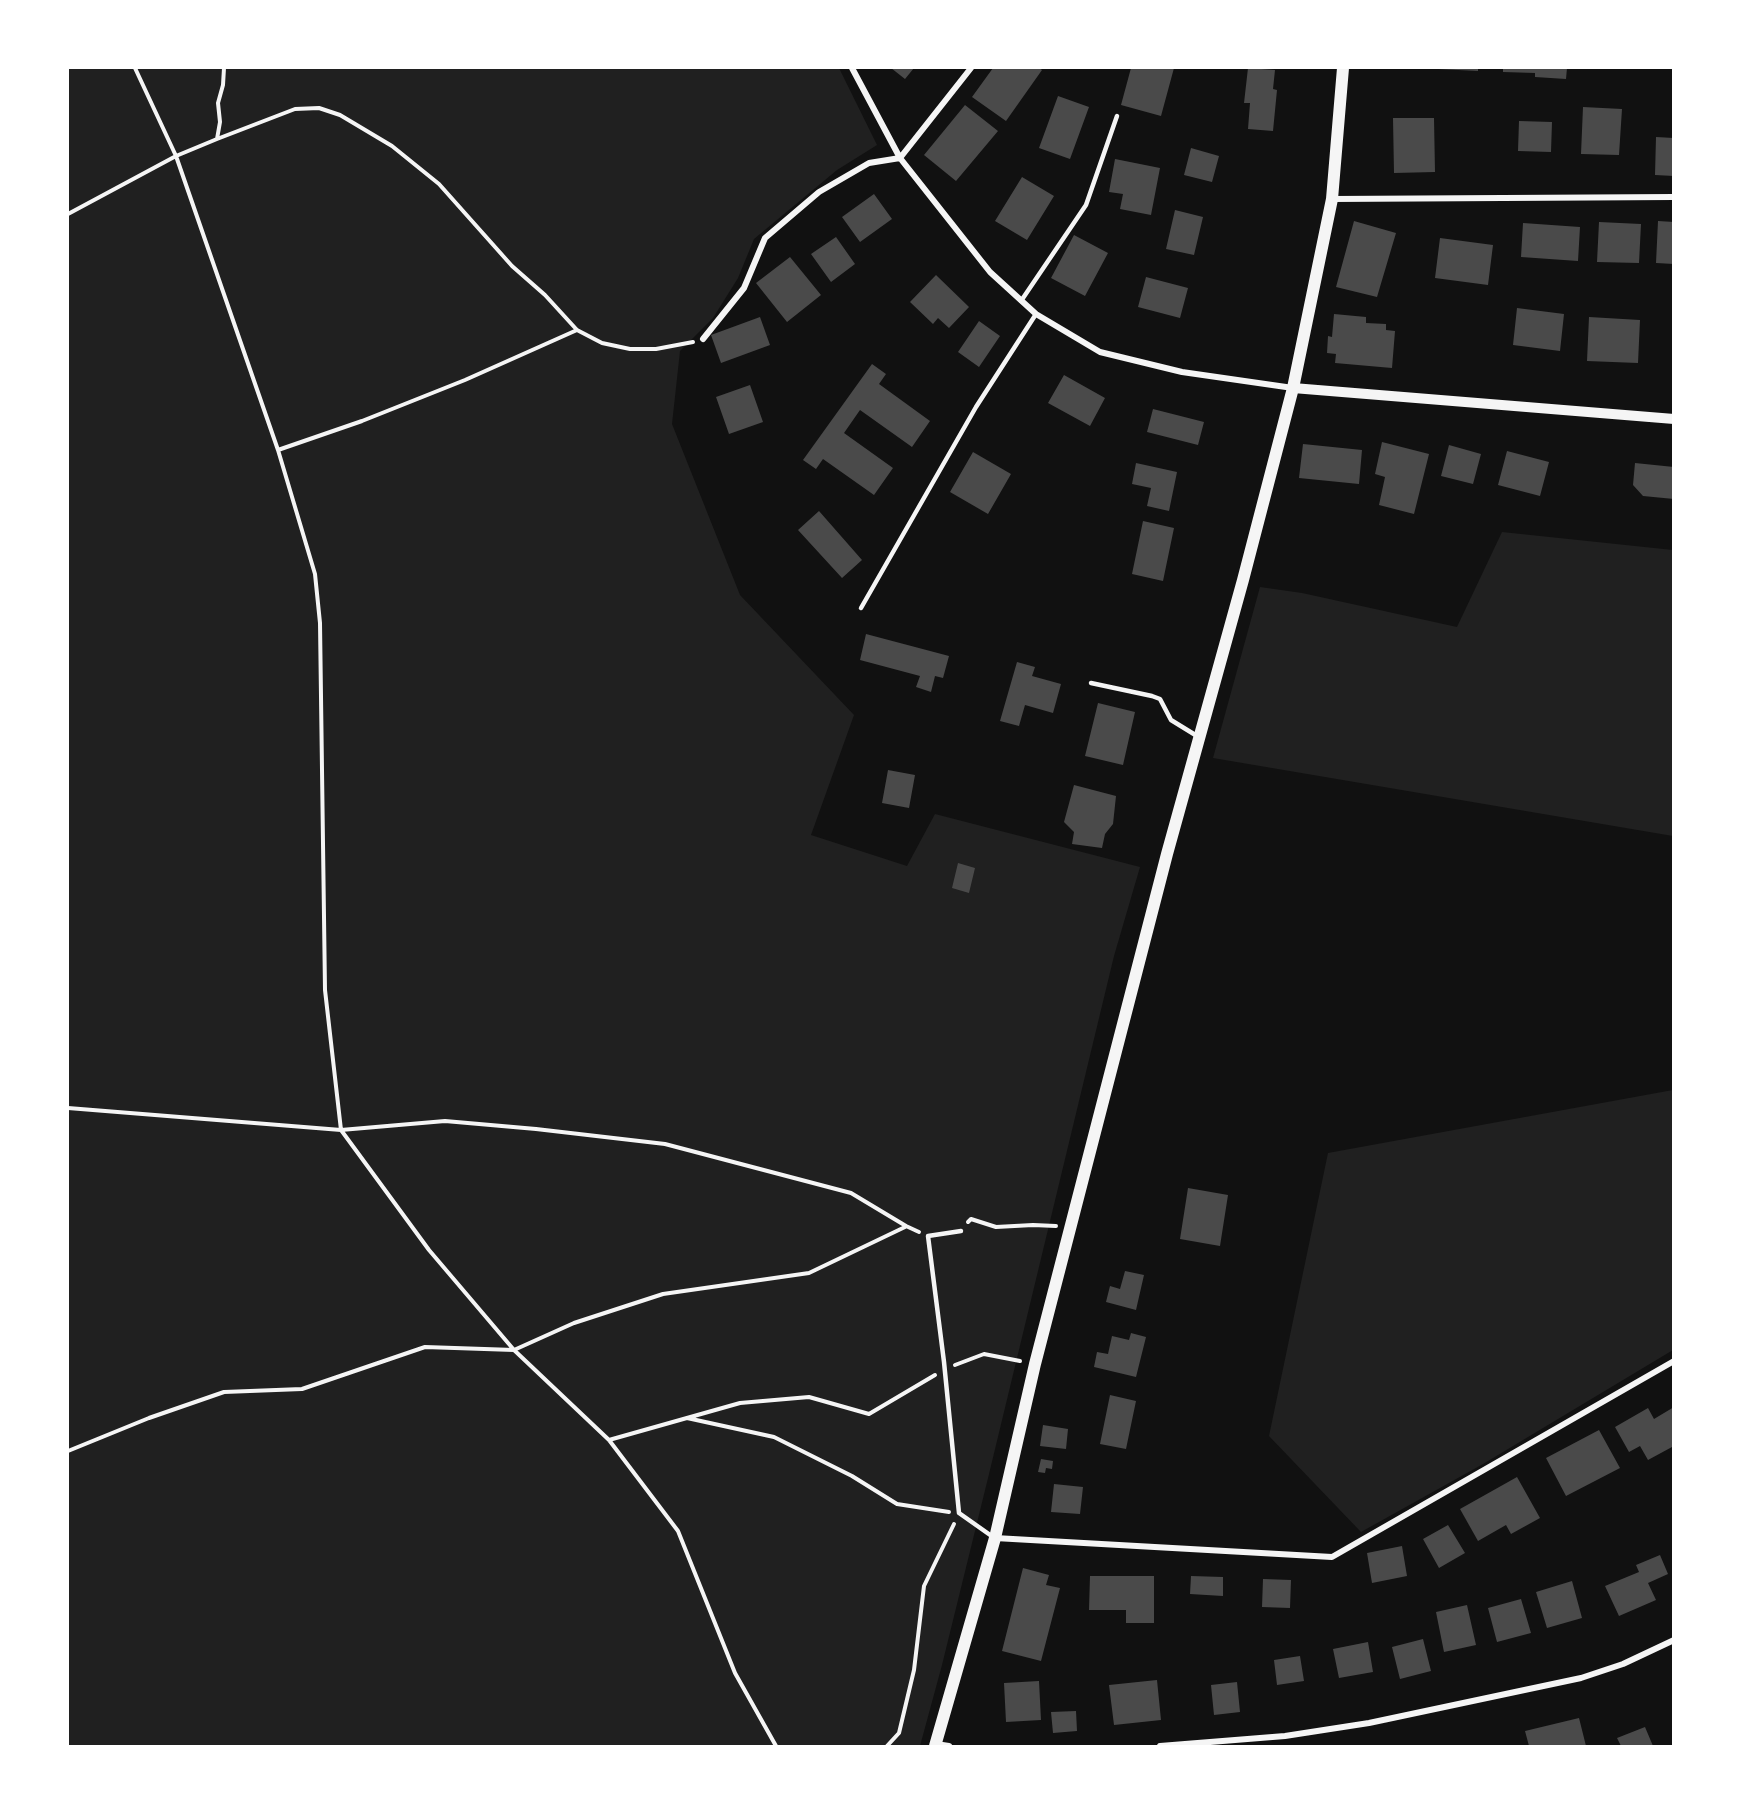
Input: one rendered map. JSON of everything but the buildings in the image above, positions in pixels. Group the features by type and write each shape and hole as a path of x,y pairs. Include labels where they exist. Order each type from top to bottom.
{"main road":[{"path":"936,1745 995,1538 1035,1364 1167,854 1243,580 1293,388 1332,199 1343,68"}],"street":[{"path":"852,68 900,158 990,272 1036,314 1100,352 1182,372 1293,388 1674,419"},
{"path":"702,339 744,288 765,238 819,192 869,163 900,158 971,68"},
{"path":"1332,199 1674,197"},
{"path":"995,1538 1332,1557 1674,1361"},
{"path":"1160,1746 1285,1736 1370,1723 1581,1678 1623,1664 1674,1640"},
{"path":"936,1745 950,1746"}],"lane":[{"path":"1021,301 1086,205 1117,116"},
{"path":"861,608 976,407 1036,314"},
{"path":"1091,683 1160,699 1171,720 1200,737"},
{"path":"961,1231 928,1236 945,1369 959,1513 995,1538"}],"path":[{"path":"135,68 176,156 278,450 315,574 319,598 325,990 341,1130 429,1250 514,1350 609,1440 678,1531 735,1673 776,1746"},
{"path":"217,139 220,122 218,104 223,85 224,68"},
{"path":"68,214 176,156 295,109 319,108 340,115 392,146 439,184 512,266 545,295 577,330 602,343 630,350 678,346 702,339"},
{"path":"278,450 362,421 577,330"},
{"path":"68,1108 341,1130 445,1121 665,1144 851,1193 906,1226 809,1273 663,1294 574,1323 514,1350 425,1347 302,1389 224,1392 149,1418 68,1451"},
{"path":"961,1231 971,1219 996,1227 1033,1225 1072,1227"},
{"path":"609,1440 740,1403 809,1397 869,1414 945,1369 984,1354 1035,1364"},
{"path":"687,1418 774,1437 852,1476 897,1504 959,1513 939,1560 924,1586 914,1670 899,1733 887,1746"}],"shaded area":[{"path":"68,68 839,68 877,145 837,170 754,239 738,278 713,318 680,351 672,424 740,595 854,715 811,835 907,866 935,814 1140,867 1114,956 989,1474 920,1746 68,1746"},
{"path":"1502,532 1673,550 1673,836 1213,758 1260,587 1302,593 1457,627"},
{"path":"1673,1090 1673,1350 1483,1464 1361,1532 1269,1436 1328,1153"}]}
